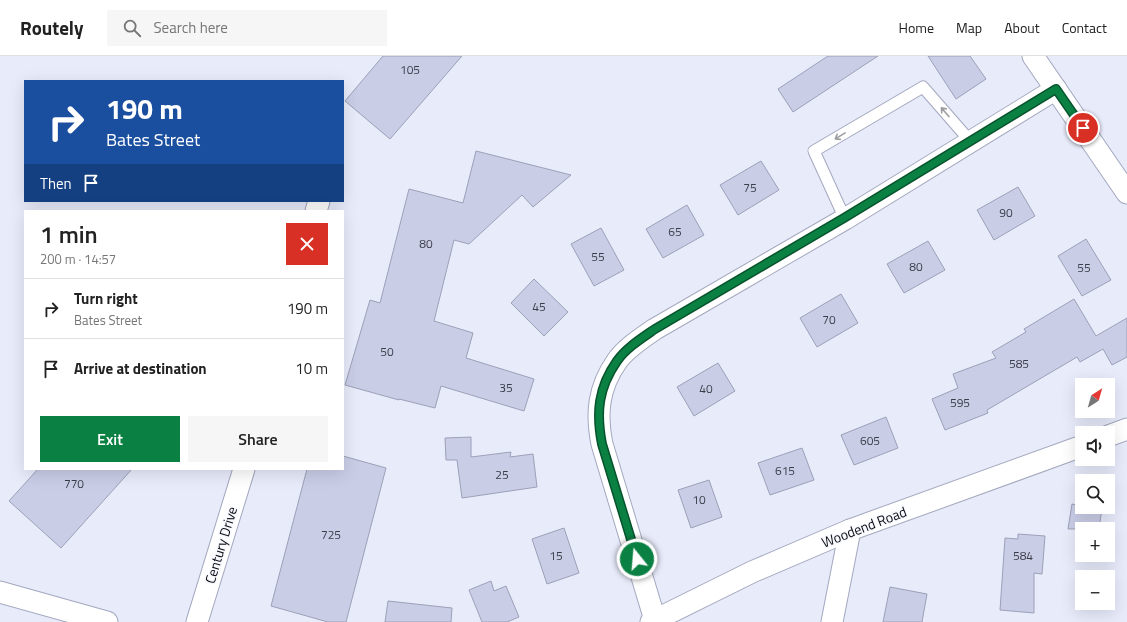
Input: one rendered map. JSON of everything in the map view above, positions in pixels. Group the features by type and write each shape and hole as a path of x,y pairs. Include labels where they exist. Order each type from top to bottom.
{"street":[{"path":"1033,56 1127,193"},
{"path":"653,621 602,444 598,425 599,405 606,382 617,361 636,343 655,329 971,142 1056,89"},
{"path":"1115,433 1127,429"},
{"name":"Woodend Road","path":"653,621 752,572 850,530 1075,449"},
{"name":"Century Drive","path":"197,622 244,470"},
{"path":"832,622 850,530"},
{"path":"0,592 94,620"}],"lane":[{"path":"844,218 814,151 923,87 971,142"}],"building":[{"path":"383,56 462,56 390,139 345,101"},
{"path":"828,56 878,56 793,112 778,89"},
{"path":"928,56 970,56 986,79 956,99"},
{"path":"476,151 571,175 533,207 522,195 469,244 454,240 434,321 473,333 466,358 534,379 524,411 441,386 435,408 345,385 370,300 380,303 409,189 463,203"},
{"path":"761,161 779,190 738,215 720,185"},
{"path":"1018,187 1035,216 994,240 977,210"},
{"path":"687,205 704,235 663,258 646,229"},
{"path":"601,228 624,270 594,286 571,244"},
{"path":"1086,239 1111,280 1082,296 1058,256"},
{"path":"928,241 945,270 904,293 887,264"},
{"path":"534,279 568,312 544,336 511,303"},
{"path":"841,294 858,323 817,347 800,318"},
{"path":"1074,299 1096,336 1127,318 1127,357 1112,365 1103,349 1080,362 1077,357 987,410 988,413 945,430 932,399 958,388 953,374 996,358 992,352 1026,332 1024,329"},
{"path":"718,363 735,391 694,416 677,387"},
{"path":"886,417 898,448 854,465 841,435"},
{"path":"471,437 471,457 511,452 510,457 533,454 537,487 462,498 457,460 446,460 445,438"},
{"path":"802,448 814,480 770,495 758,463"},
{"path":"344,456 386,468 346,622 328,622 271,606 307,470 344,470"},
{"path":"37,470 131,470 61,548 9,501"},
{"path":"709,480 722,517 691,528 678,490"},
{"path":"1072,504 1075,505 1075,514 1101,514 1100,522 1075,522 1075,529 1068,529"},
{"path":"564,528 579,573 547,584 532,539"},
{"path":"1018,534 1045,536 1042,574 1034,573 1034,613 1000,610 1005,538 1018,539"},
{"path":"491,581 494,591 506,586 519,617 507,622 482,622 469,590"},
{"path":"890,587 927,594 922,622 883,622"},
{"path":"388,601 452,608 451,622 385,622"}],"route":[{"path":"637,559 602,444 598,425 599,405 606,382 617,361 636,343 655,329 844,218 1056,89 1083,128"}]}
